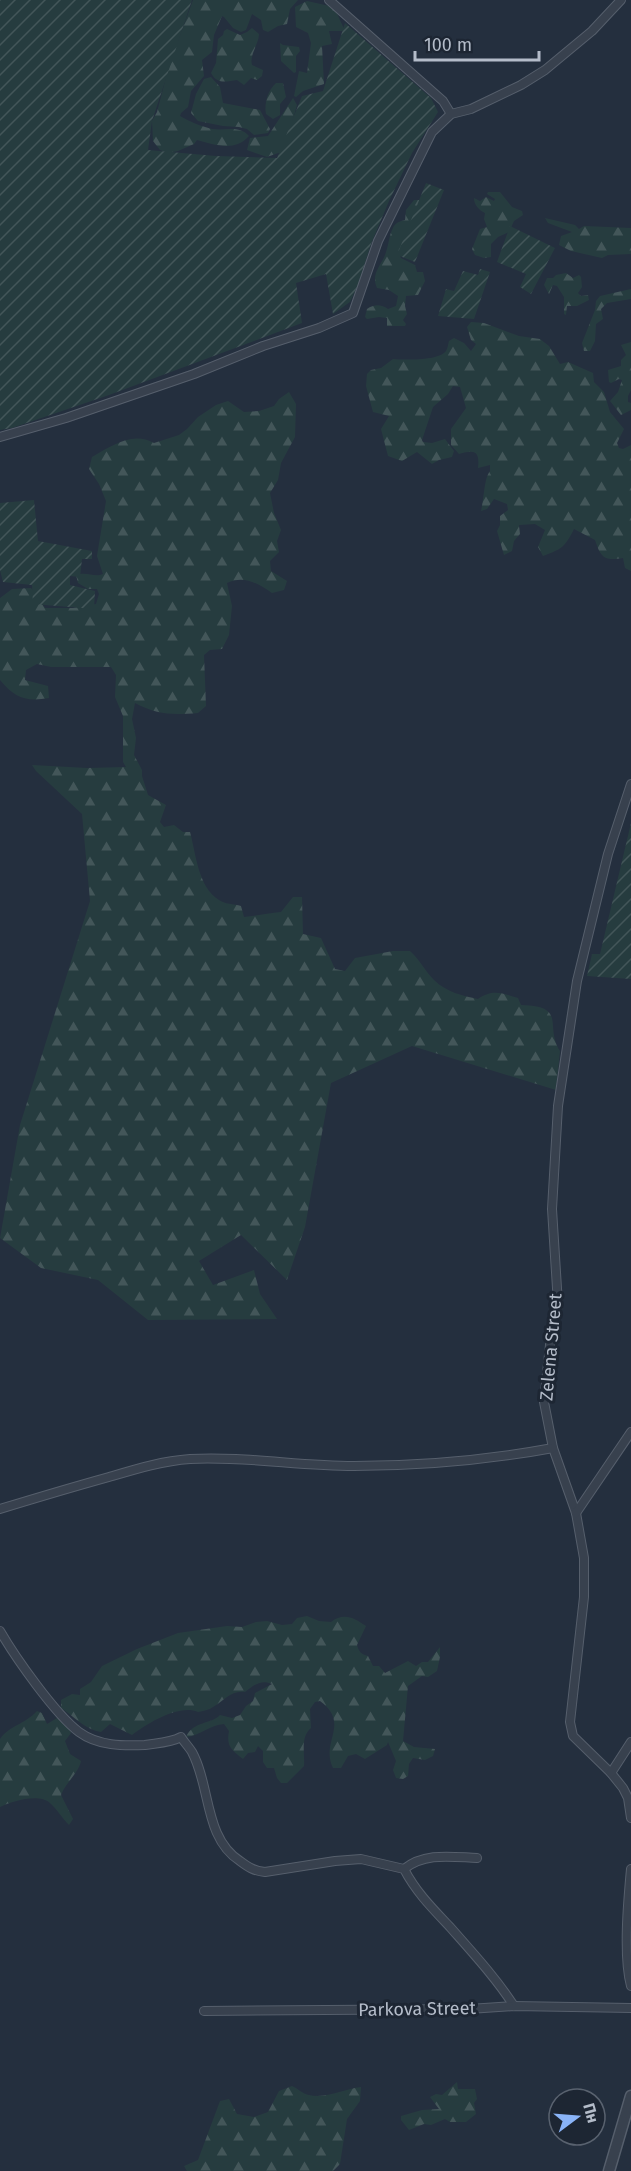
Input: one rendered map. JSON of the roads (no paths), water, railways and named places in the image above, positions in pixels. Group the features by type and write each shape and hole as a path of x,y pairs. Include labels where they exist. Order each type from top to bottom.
{"street":[{"path":"329,0 443,101 451,114"},
{"path":"0,437 66,418 194,374 263,346 319,328 353,313 378,241 432,132 451,114 471,109 521,85 545,70 565,56 621,0"},
{"name":"Zelena Street","path":"631,784 608,854 577,981 558,1106 552,1209 558,1304 550,1345 544,1402 554,1448 576,1513 584,1558 584,1597 570,1722 573,1737 611,1773 623,1788 628,1798 631,1818"},
{"path":"576,1513 631,1432"},
{"path":"0,1509 149,1466 188,1459 242,1459 353,1466 428,1464 501,1458 554,1448"},
{"path":"0,1631 10,1648 50,1700 80,1732 108,1744 129,1746 162,1743 181,1737 192,1753 212,1821 222,1846 229,1854 255,1872 361,1859 404,1869 428,1906 480,1962 514,2006"},
{"path":"611,1773 631,1742"},
{"path":"404,1869 414,1861 431,1857 477,1858"},
{"path":"631,1869 628,1940 628,1976 631,1986"},
{"name":"Parkova Street","path":"204,2011 469,2009 514,2006 631,2008"},
{"path":"609,2171 631,2096"}]}
